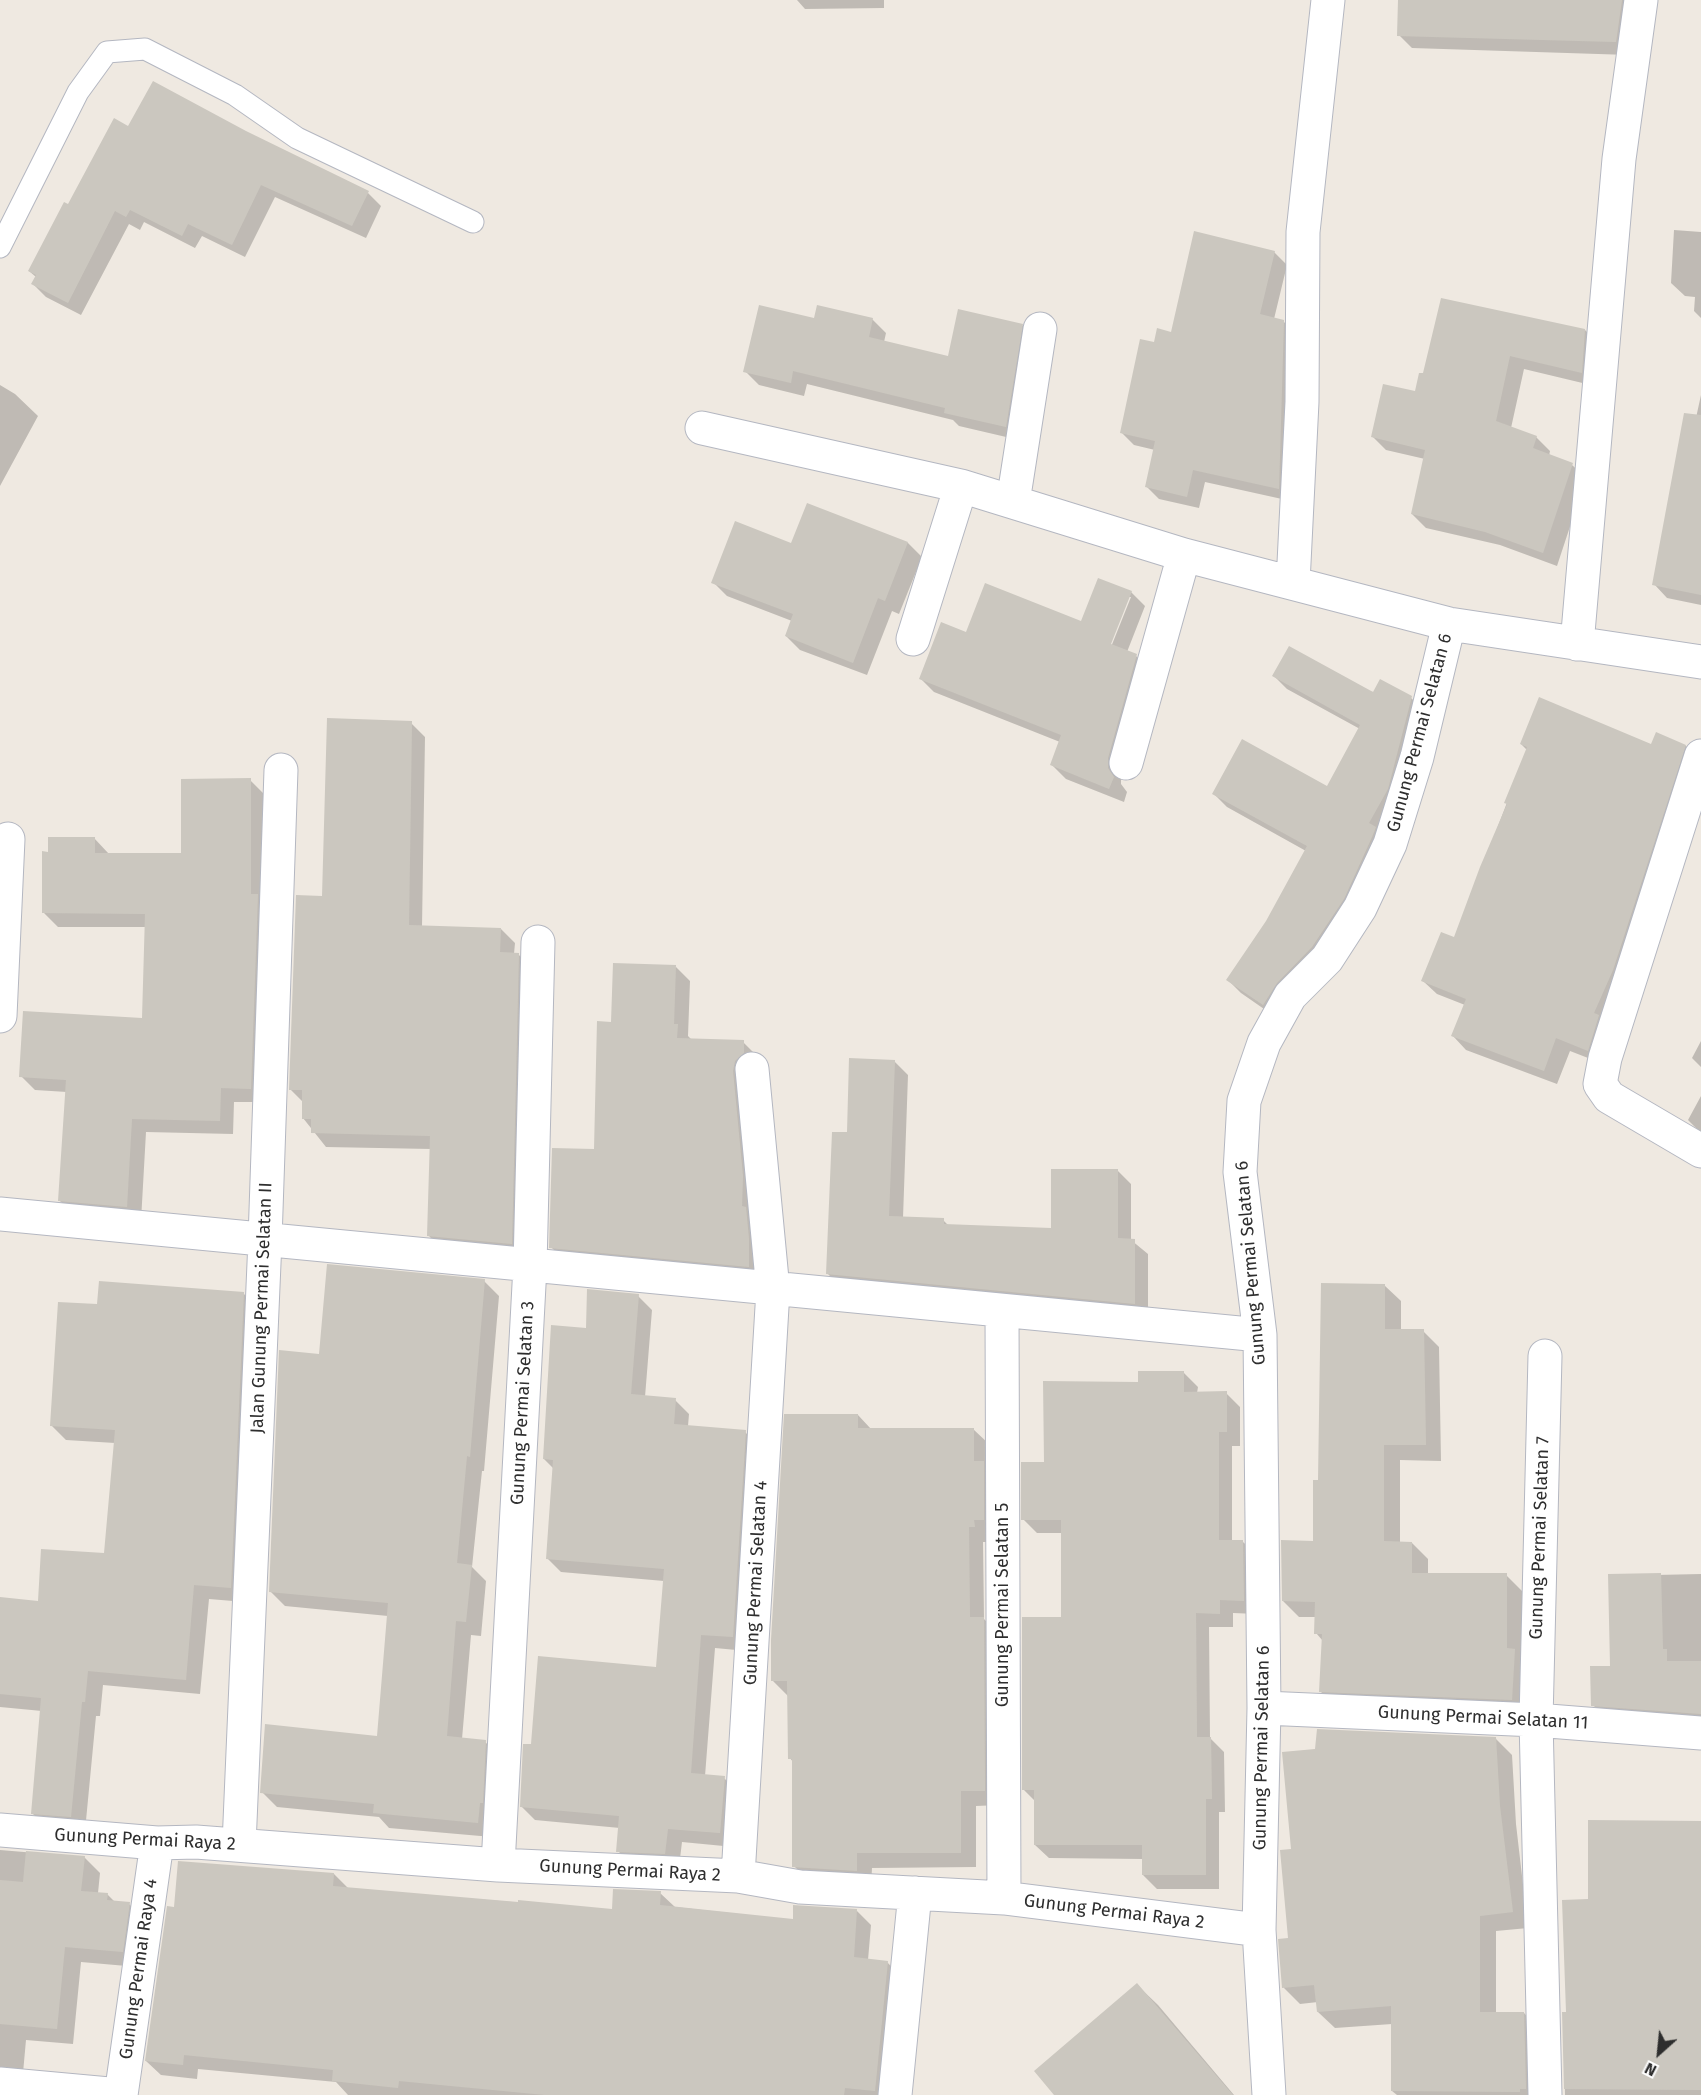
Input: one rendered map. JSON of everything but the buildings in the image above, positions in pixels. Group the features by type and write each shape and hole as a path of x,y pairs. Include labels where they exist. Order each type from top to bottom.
{"street":[{"path":"1293,584 1302,402 1303,232 1328,0"},
{"path":"1577,644 1619,159 1641,0"},
{"path":"1013,502 1040,329"},
{"path":"702,428 961,486 1184,555 1449,624 1701,662"},
{"path":"913,639 961,486"},
{"path":"1126,763 1184,555"},
{"name":"Gunung Permai Selatan 6","path":"1269,2095 1259,1930 1264,1708 1260,1335 1240,1172 1245,1101 1264,1043 1290,996 1328,959 1360,908 1390,844 1417,757 1449,624"},
{"path":"1701,756 1605,1058 1600,1084 1609,1097 1701,1151"},
{"name":"Jalan Gunung Permai Selatan II","path":"239,1845 265,1240 281,770"},
{"path":"0,1016 8,839"},
{"name":"Gunung Permai Selatan 3","path":"498,1865 530,1266 538,942"},
{"name":"Gunung Permai Selatan 4","path":"738,1876 773,1290 752,1069"},
{"path":"0,1214 1260,1335"},
{"name":"Gunung Permai Selatan 5","path":"1002,1312 1004,1898"},
{"name":"Gunung Permai Selatan 7","path":"1545,1356 1536,1720 1545,2095"},
{"name":"Gunung Permai Selatan 11","path":"1264,1708 1536,1720 1701,1732"},
{"name":"Gunung Permai Raya 2","path":"0,1830 157,1843 239,1845 498,1865 738,1876 800,1887 1004,1898 1259,1930"},
{"name":"Gunung Permai Raya 4","path":"120,2095 157,1843"},
{"path":"895,2095 915,1893"},
{"path":"0,2084 120,2095"}],"lane":[{"path":"0,247 78,92 107,52 145,49 235,94 297,138 473,222"}]}
